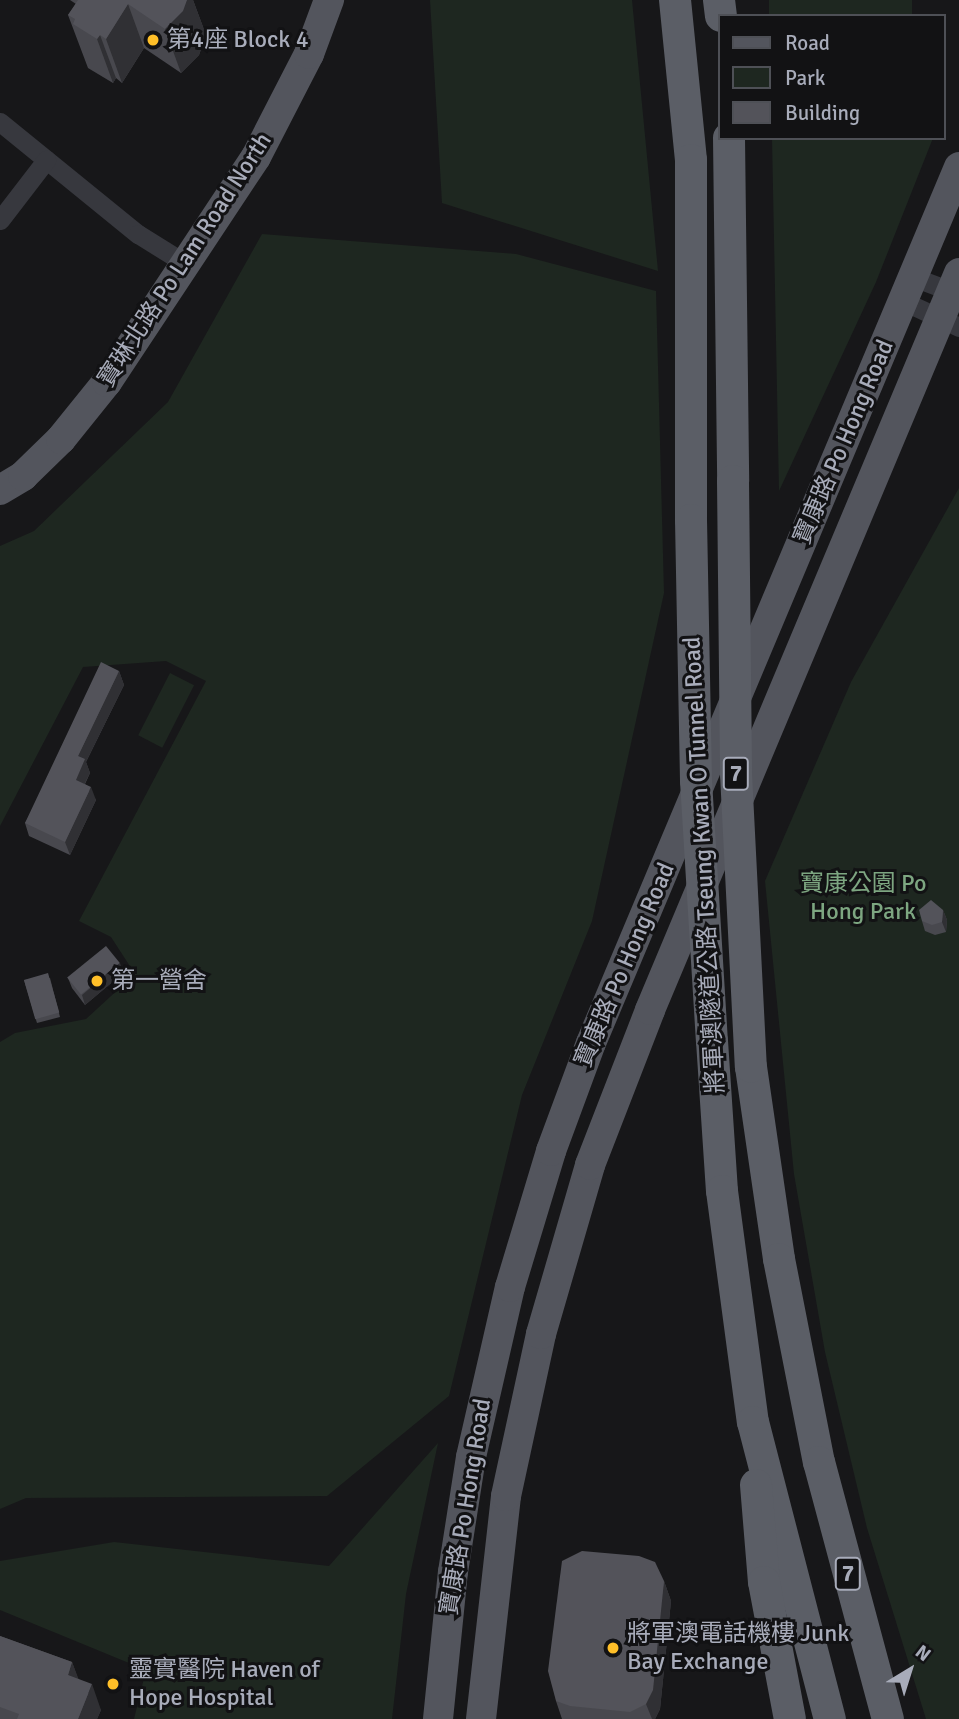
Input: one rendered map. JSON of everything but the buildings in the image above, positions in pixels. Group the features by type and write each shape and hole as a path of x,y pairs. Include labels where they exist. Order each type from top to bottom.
{"highway":[{"name":"將軍澳隧道公路 Tseung Kwan O Tunnel Road","path":"675,0 691,160 691,520 697,793 722,1191 753,1422 828,1715"},
{"name":"將軍澳隧道公路 Tseung Kwan O Tunnel Road","path":"729,140 736,774 751,1067 779,1259 818,1461 888,1719"},
{"path":"753,1422 764,1582 790,1719"}],"main road":[{"name":"寶琳北路 Po Lam Road North","path":"0,490 23,476 61,439 107,382 183,262 256,157 309,54 329,0"},
{"name":"寶康路 Po Hong Road","path":"438,1719 471,1457 507,1297 551,1151 591,1044 959,167"},
{"name":"寶康路 Po Hong Road","path":"481,1719 494,1580 509,1484 541,1334 590,1165 650,1010 949,323 956,286"}],"street":[{"path":"0,122 138,234 183,262"},
{"path":"0,220 46,160"},
{"path":"908,289 956,286"},
{"path":"908,289 949,323"}],"green space":[{"path":"430,0 632,0 658,271 442,203"},
{"path":"769,0 912,0 912,14 769,14"},
{"path":"772,140 932,140 876,282 779,491"},
{"path":"262,234 516,254 656,291 664,593 592,921 522,1095 449,1396 327,1496 26,1498 0,1509 0,1042 15,1033 86,1019 135,974 111,937 79,921 206,681 166,661 83,667 0,826 0,546 34,531 168,402"},
{"name":"寶康公園 Po Hong Park","path":"959,488 959,1719 926,1719 867,1528 825,1352 794,1174 765,881 851,682"},
{"path":"170,673 194,685 162,748 138,735"},
{"path":"438,1443 406,1594 392,1719 134,1719 146,1670 0,1610 0,1561 114,1542 329,1566"}],"place":[{"name":"第4座 Block 4","path":"153,40"},
{"name":"第一營舍","path":"97,981"},
{"name":"將軍澳電話機樓 Junk Bay Exchange","path":"613,1648"},
{"name":"靈實醫院 Haven of Hope Hospital","path":"113,1684"}]}
